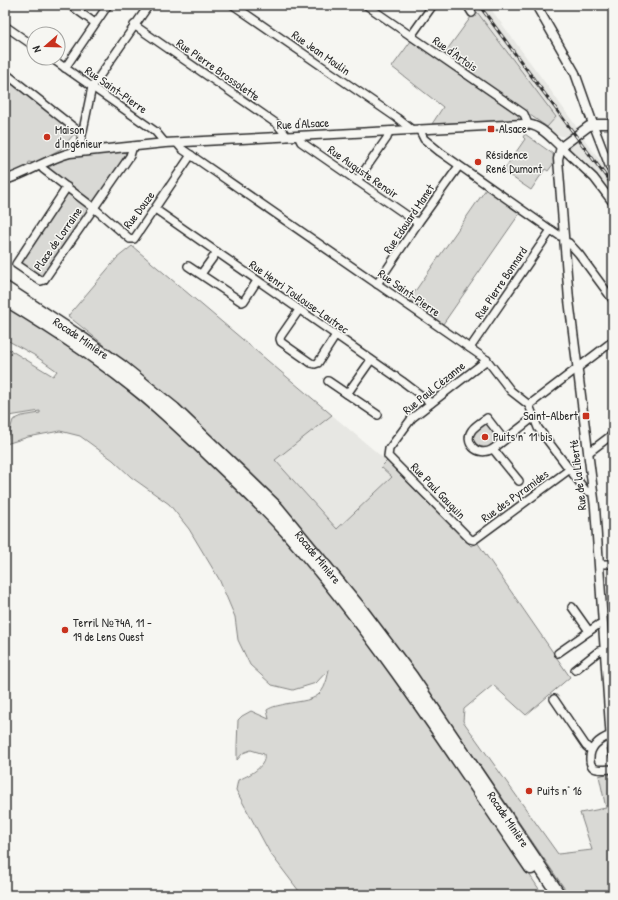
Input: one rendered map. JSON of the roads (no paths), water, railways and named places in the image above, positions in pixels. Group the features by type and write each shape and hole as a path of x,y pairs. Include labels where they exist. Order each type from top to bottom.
{"highway":[{"name":"Rocade Minière","path":"5,288 85,340 169,404 277,508 362,611 406,670 559,895"},
{"name":"Rocade Minière","path":"5,299 35,317 96,358 143,394 233,477 286,532 350,610 401,678 549,895"}],"street":[{"path":"70,5 96,23"},
{"path":"65,68 108,5"},
{"path":"82,151 82,134 92,87 149,5"},
{"name":"Rue Jean Moulin","path":"233,5 415,129 424,139 459,166 564,239 579,254 613,300"},
{"name":"Rue d'Artois","path":"366,5 524,114 528,124"},
{"path":"411,36 433,5"},
{"path":"467,5 472,13"},
{"path":"536,5 574,74 610,168 613,172"},
{"name":"Rue Pierre Brossolette","path":"134,25 277,124 285,134 285,137"},
{"path":"5,26 26,40"},
{"name":"Rue Saint-Pierre","path":"62,66 156,131 165,143"},
{"path":"5,73 82,134"},
{"path":"357,181 393,131 397,118"},
{"path":"528,124 538,127 594,178 613,202"},
{"name":"Rue d'Alsace","path":"5,180 18,176 62,155 82,151 165,143 528,124"},
{"path":"561,148 575,135 593,124 613,124"},
{"name":"Rue Auguste Renoir","path":"298,136 301,142 418,223"},
{"name":"Rue Saint-Pierre","path":"177,143 191,155 487,360 511,391 529,405 538,428 586,491 593,492"},
{"name":"Place de Lorraine","path":"67,187 16,264 41,281 44,280 130,156 133,146"},
{"name":"Rue de la Liberté","path":"561,148 558,159 569,300 593,492 613,754"},
{"name":"Rue Douze","path":"94,208 130,239 134,239 191,155"},
{"path":"40,165 43,169 94,208"},
{"name":"Rue Edouard Manet","path":"377,284 459,166"},
{"name":"Rue Henri Toulouse-Lautrec","path":"155,209 402,381 431,403"},
{"name":"Rue Pierre Bonnard","path":"470,348 551,230"},
{"path":"202,274 217,252"},
{"path":"188,266 241,301 244,301 257,281"},
{"path":"299,310 280,339 311,363 318,363 336,335"},
{"path":"529,405 613,341"},
{"path":"347,394 371,360"},
{"name":"Rue Paul Cézanne","path":"388,456 389,450 412,418 487,360"},
{"path":"328,381 378,416"},
{"path":"504,440 487,418 472,429 469,437 470,441 478,452 485,452 493,449 534,417"},
{"path":"588,453 613,434"},
{"path":"493,449 518,481"},
{"name":"Rue Paul Gauguin","path":"388,456 470,539 474,540"},
{"name":"Rue des Pyramides","path":"474,540 570,469"},
{"path":"599,564 613,564"},
{"path":"572,607 589,631"},
{"path":"558,653 598,625 602,624"},
{"path":"575,670 599,651 604,650"},
{"path":"554,699 586,746 591,750"},
{"path":"611,735 602,738 591,750 590,764 593,768 598,770 613,768"}],"railway":[{"path":"479,5 613,186"}],"place":[{"name":"Alsace","path":"491,129"},
{"name":"Maison d'Ingénieur","path":"47,137"},
{"name":"Résidence René Dumont","path":"478,162"},
{"name":"Saint-Albert","path":"586,416"},
{"name":"Puits n° 11 bis","path":"485,437"},
{"name":"Terril №74A, 11 - 19 de Lens Ouest","path":"65,630"},
{"name":"Puits n° 16","path":"529,791"}]}
